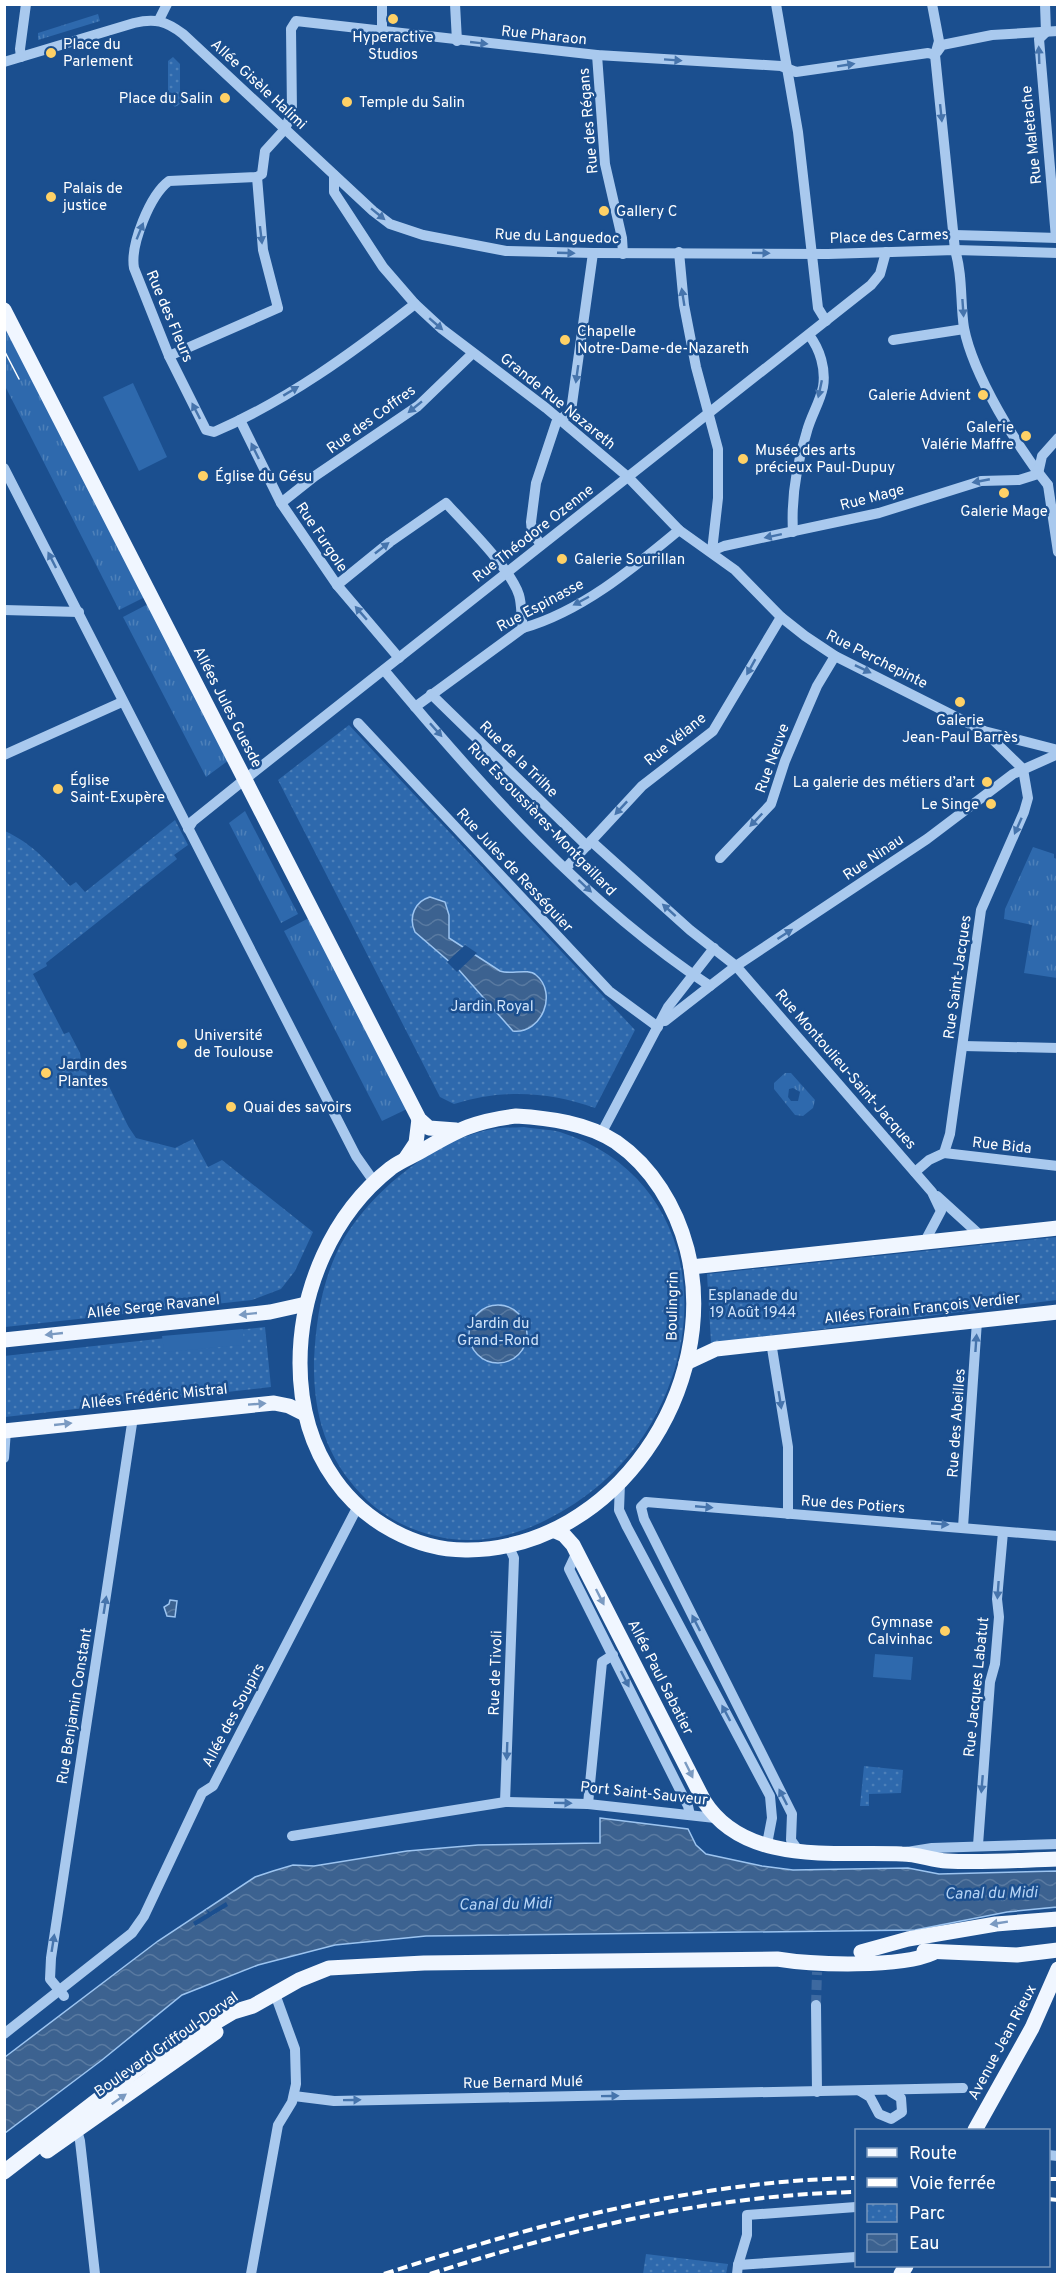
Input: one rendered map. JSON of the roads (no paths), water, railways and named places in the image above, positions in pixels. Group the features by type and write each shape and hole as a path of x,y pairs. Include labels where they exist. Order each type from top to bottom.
{"main road":[{"name":"Allées Jules Guesde","path":"4,310 419,1119"},
{"name":"Boulingrin","path":"516,1116 547,1118 601,1134 616,1142 636,1160 663,1191 681,1229 691,1267 693,1310 686,1363 673,1405 655,1440 620,1483 555,1531 509,1547 458,1550 433,1547 384,1526 343,1491 320,1457 305,1414 300,1382 300,1347 306,1304 320,1262 349,1213 375,1183 405,1159 456,1130 479,1122 516,1116"},
{"path":"419,1119 429,1128 456,1130"},
{"path":"405,1159 416,1143 419,1119"},
{"path":"691,1267 1058,1228"},
{"name":"Allée Serge Ravanel","path":"4,1340 270,1312 306,1304"},
{"name":"Allées Forain François Verdier","path":"686,1363 716,1349 1058,1312"},
{"name":"Allées Frédéric Mistral","path":"5,1430 274,1403 289,1406 305,1414"},
{"name":"Allée Paul Sabatier","path":"555,1531 569,1539 577,1552 704,1801 715,1818"},
{"name":"Port Saint-Sauveur","path":"715,1818 735,1833 767,1844 816,1854 904,1854"},
{"path":"904,1854 959,1862 1058,1859"},
{"path":"816,1963 908,1939 996,1924 1058,1919"},
{"path":"861,1952 1017,1955 1058,1950"},
{"path":"275,1994 316,1973 344,1966 777,1959 816,1963 920,1959 933,1953"},
{"name":"Avenue Jean Rieux","path":"976,2129 1032,2028 1058,1969"},
{"name":"Boulevard Griffoul-Dorval","path":"4,2184 148,2062 214,2022 275,1994"},
{"name":"Boulevard Griffoul-Dorval","path":"4,2172 75,2123"}],"street":[{"path":"21,57 26,4"},
{"path":"4,62 131,24 159,20 167,4"},
{"path":"382,4 382,30"},
{"path":"455,4 457,41"},
{"name":"Place des Carmes","path":"776,4 789,69 811,226 811,254 955,250 935,55 939,41 932,4"},
{"path":"1045,4 1046,32"},
{"name":"Allée Gisèle Halimi","path":"159,20 183,34 334,175"},
{"name":"Rue Pharaon","path":"285,129 292,112 291,29 296,21 457,41 597,55 781,66 789,69"},
{"name":"Rue Maletache","path":"1046,32 1039,39 1054,161 1057,238"},
{"path":"789,69 796,72 809,71 928,52 935,55 942,45 992,35 1058,32"},
{"name":"Rue des Régans","path":"597,55 605,164 620,228 623,254"},
{"path":"169,356 278,308 263,250 257,177 263,169 265,151 285,129"},
{"name":"Rue du Languedoc","path":"334,175 390,224 423,235 506,251 623,254 679,252 811,254"},
{"name":"Grande Rue Nazareth","path":"334,175 334,192 383,267 415,304 473,353 560,419 628,477 679,530 735,570"},
{"name":"Rue des Fleurs","path":"240,420 214,432 206,430 169,356 134,268 132,257 150,207 161,186 169,181 257,177"},
{"path":"954,235 1057,238"},
{"path":"1058,253 955,250 960,266 964,329 982,377 1029,462 1038,474 1053,485 1058,552"},
{"path":"679,252 684,305 719,463 712,552"},
{"name":"Rue Théodore Ozenne","path":"188,829 193,821 244,780 708,416 871,285 879,274 886,252"},
{"path":"541,545 532,532 534,498 540,468 560,419 571,411 593,253"},
{"path":"811,254 818,308 826,321"},
{"path":"240,420 335,365 415,304"},
{"path":"893,339 964,329"},
{"path":"793,532 798,471 807,431 823,387 821,356 809,335"},
{"name":"Rue des Coffres","path":"281,503 315,476 418,406 473,353"},
{"name":"Rue Furgole","path":"240,420 281,503 337,585 399,658"},
{"path":"1038,474 1042,456 1058,438"},
{"path":"4,468 356,1156 375,1183"},
{"name":"Rue Mage","path":"712,552 738,544 879,513 981,481 1020,480 1038,474"},
{"path":"337,585 390,542 446,503 506,573 519,595 523,628"},
{"name":"Rue Espinasse","path":"415,707 523,628 537,624 586,599 642,561 679,530"},
{"path":"735,570 733,550 738,544"},
{"name":"Rue Perchepinte","path":"735,570 781,617 820,647 984,731"},
{"path":"4,610 79,612"},
{"name":"Rue Vélane","path":"566,868 661,769 713,731 781,617"},
{"name":"Rue Neuve","path":"720,858 771,804 785,761 808,706 836,656"},
{"name":"Rue Escoussières-Montgaillard","path":"384,670 489,789 566,868 622,921 710,986"},
{"name":"Rue de la Trilhe","path":"431,694 589,843 714,948"},
{"path":"4,755 122,702"},
{"name":"Rue Jules de Rességuier","path":"357,723 609,991 658,1027"},
{"path":"984,731 1058,750"},
{"path":"984,731 1023,770"},
{"name":"Rue Ninau","path":"658,1027 736,966 914,848 1013,774 1058,754"},
{"name":"Rue Saint-Jacques","path":"944,1154 957,1089 981,910 1024,812 1028,798 1023,770"},
{"path":"601,1134 668,1006 714,948"},
{"name":"Rue Montoulieu-Saint-Jacques","path":"714,948 736,966 933,1192 981,1236"},
{"path":"963,1046 1058,1048"},
{"path":"915,1172 929,1160 944,1154"},
{"name":"Rue Bida","path":"944,1154 1058,1166"},
{"path":"924,1243 941,1211 933,1192"},
{"name":"Rue des Abeilles","path":"963,1527 977,1321"},
{"path":"771,1342 788,1447 788,1514"},
{"name":"Rue Benjamin Constant","path":"62,1994 50,1979 51,1958 133,1417"},
{"path":"4,1458 5,1430"},
{"path":"620,1483 619,1510 770,1796 772,1818 767,1844"},
{"name":"Rue des Potiers","path":"678,1588 644,1519 641,1507 646,1502 1058,1536"},
{"name":"Allée des Soupirs","path":"4,2034 62,1994 132,1933 144,1916 202,1793 213,1786 358,1506"},
{"name":"Rue Jacques Labatut","path":"978,1845 990,1682 995,1664 998,1636 997,1599 1003,1532"},
{"name":"Rue de Tivoli","path":"505,1802 514,1558 509,1547"},
{"path":"577,1552 569,1569 688,1806 690,1815"},
{"path":"663,1596 678,1588 792,1814 791,1840 798,1850"},
{"path":"588,1804 602,1662 613,1656"},
{"name":"Port Saint-Sauveur","path":"292,1836 505,1802 588,1804 715,1818"},
{"name":"Port Saint-Sauveur","path":"904,1854 914,1849 1058,1844"},
{"path":"250,2274 278,2125 294,2096 297,2072 295,2049 275,1994"},
{"path":"816,2005 818,2092"},
{"name":"Rue Bernard Mulé","path":"294,2096 334,2101 890,2092 963,2088"},
{"path":"860,2091 870,2097 879,2114 891,2119 902,2112 903,2105 901,2098 890,2092"},
{"path":"75,2123 80,2141 95,2274"},
{"path":"855,2207 747,2215 747,2235 737,2270 855,2257"}],"water":[{"path":"430,897 445,902 449,915 449,938 500,971 533,973 543,983 546,992 544,1011 532,1026 513,1031 459,970 415,932 412,921 414,910 420,902"},
{"path":"498,1305 509,1307 522,1318 527,1334 525,1345 514,1358 498,1363 487,1361 474,1350 469,1334 471,1323 482,1310"},
{"path":"170,1600 177,1601 175,1617 167,1616 164,1607 169,1604"},
{"name":"Canal du Midi","path":"600,1818 688,1829 696,1845 706,1854 793,1870 908,1868 939,1874 1057,1871 1057,1907 1007,1912 915,1930 426,1936 335,1945 258,1965 182,1995 102,2060 5,2133 5,2057 158,1941 255,1877 293,1865 314,1866 407,1851 478,1845 600,1843"}],"tunnel":[{"path":"816,2005 817,1972"}],"tram line":[{"path":"4,350 19,379"}],"railway":[{"path":"384,2274 500,2238 617,2208 735,2187 855,2178"},
{"path":"1050,2179 1058,2179"},
{"path":"430,2274 535,2243 640,2217 747,2200 855,2192"},
{"path":"1050,2199 1058,2200"}],"place":[{"name":"Hyperactive Studios","path":"393,19"},
{"name":"Place du Parlement","path":"51,53"},
{"name":"Place du Salin","path":"225,98"},
{"name":"Temple du Salin","path":"347,102"},
{"name":"Palais de justice","path":"51,197"},
{"name":"Gallery C","path":"604,211"},
{"name":"Chapelle Notre-Dame-de-Nazareth","path":"565,340"},
{"name":"Galerie Advient","path":"983,395"},
{"name":"Galerie Valérie Maffre","path":"1026,436"},
{"name":"Musée des arts précieux Paul-Dupuy","path":"743,459"},
{"name":"Église du Gésu","path":"203,476"},
{"name":"Galerie Mage","path":"1004,493"},
{"name":"Galerie Sourillan","path":"562,559"},
{"name":"Galerie Jean-Paul Barrès","path":"960,702"},
{"name":"La galerie des métiers d’art","path":"987,782"},
{"name":"Église Saint-Exupère","path":"58,789"},
{"name":"Le Singe","path":"991,804"},
{"name":"Université de Toulouse","path":"182,1044"},
{"name":"Jardin des Plantes","path":"46,1073"},
{"name":"Quai des savoirs","path":"231,1107"},
{"name":"Gymnase Calvinhac","path":"945,1631"}],"park label":[{"name":"Jardin Royal","path":"492,1006"},
{"name":"Esplanade du 19 Août 1944","path":"753,1304"},
{"name":"Jardin du Grand-Rond","path":"498,1332"}]}
